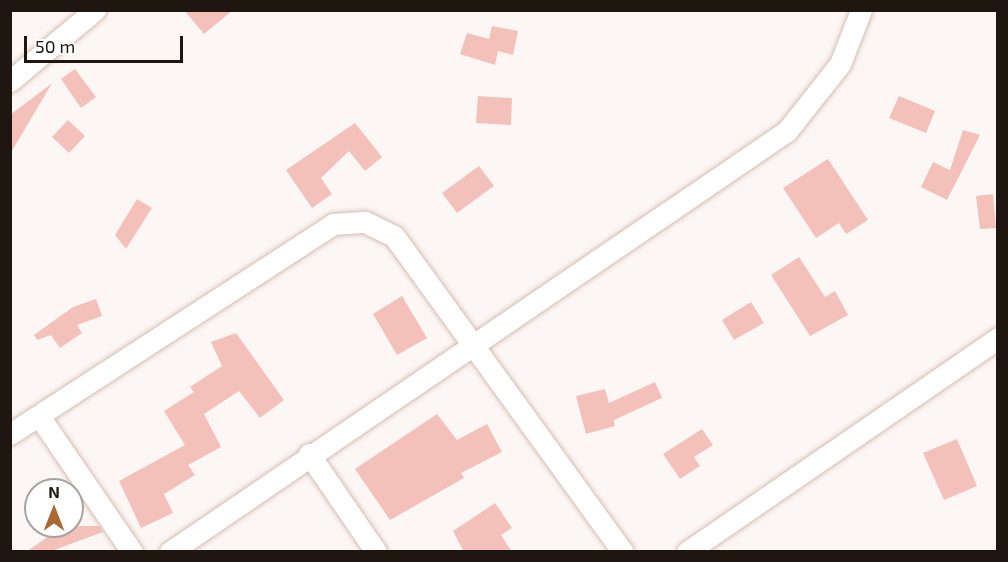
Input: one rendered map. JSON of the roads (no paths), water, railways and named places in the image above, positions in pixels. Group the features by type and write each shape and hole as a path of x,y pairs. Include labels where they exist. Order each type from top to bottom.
{"street":[{"path":"10,81 95,10"},
{"path":"170,552 309,454 476,345 787,131 840,64 861,10"},
{"path":"10,434 333,224 365,222 394,237 476,345 623,552"},
{"path":"687,552 998,338"},
{"path":"39,416 132,552"},
{"path":"309,454 376,552"}]}
